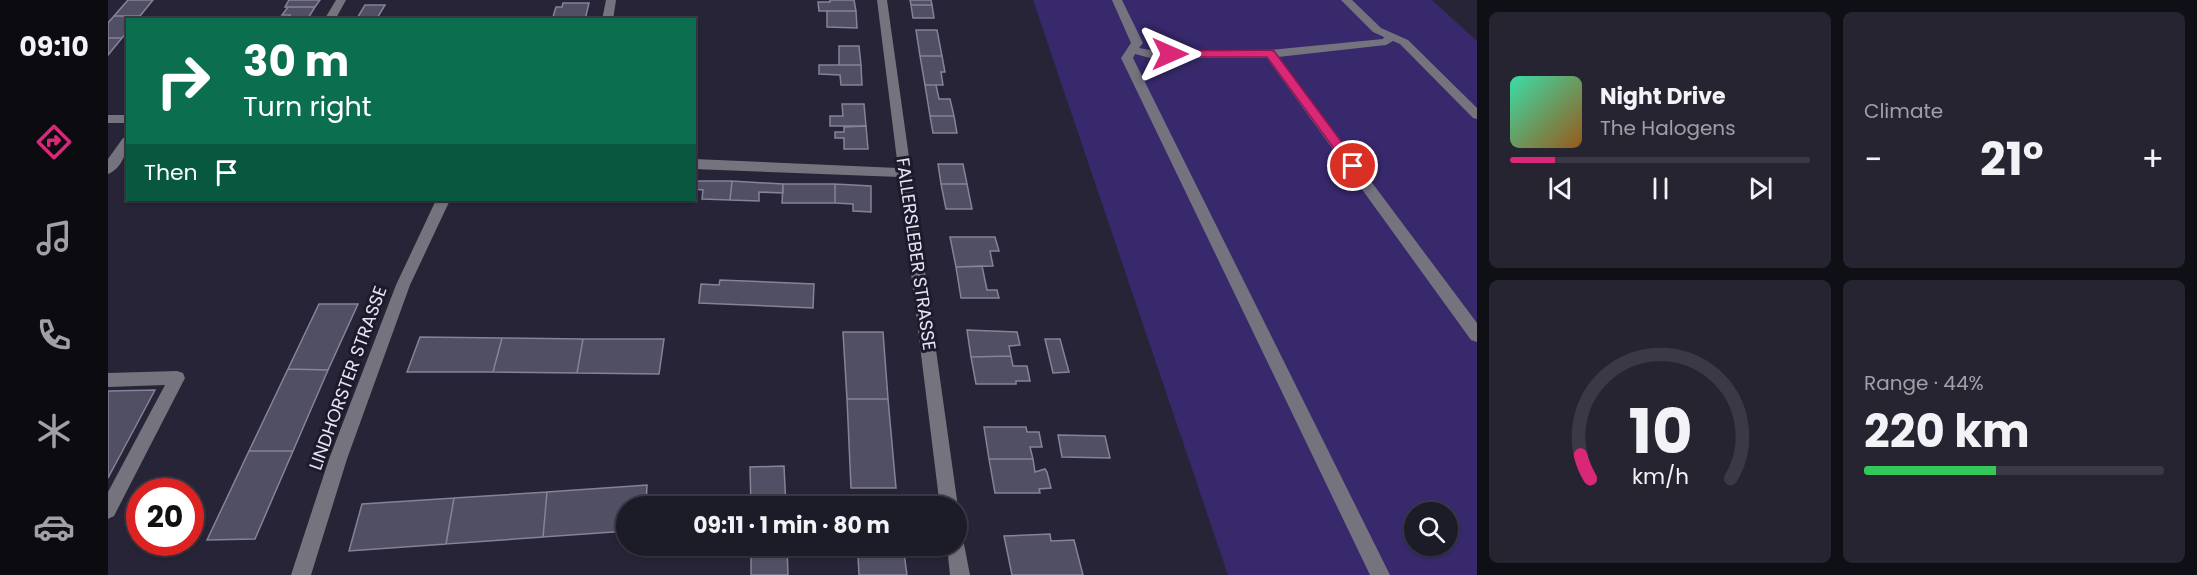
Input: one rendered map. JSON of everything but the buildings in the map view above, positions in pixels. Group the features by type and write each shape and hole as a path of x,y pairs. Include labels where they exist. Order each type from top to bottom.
{"street":[{"path":"330,18 341,0"},
{"path":"607,18 611,0"},
{"name":"FALLERSLEBER STRASSE","path":"882,0 948,496"},
{"path":"1117,0 1137,43 1126,58 1380,575"},
{"path":"1346,0 1377,30 1404,42 1477,116"},
{"path":"1132,50 1150,54 1270,54 1386,42 1391,37"},
{"path":"1270,54 1477,335"},
{"path":"108,118 126,119"},
{"path":"108,169 126,144"},
{"path":"696,164 904,173"},
{"name":"LINDHORSTER STRASSE","path":"301,575 338,459 403,285 443,201"},
{"path":"108,380 177,378 108,510"},
{"path":"957,556 960,575"}],"shaded area":[{"path":"1033,0 1432,0 1477,41 1477,575 1228,575"}],"route":[{"path":"1170,54 1270,54 1353,166"}]}
